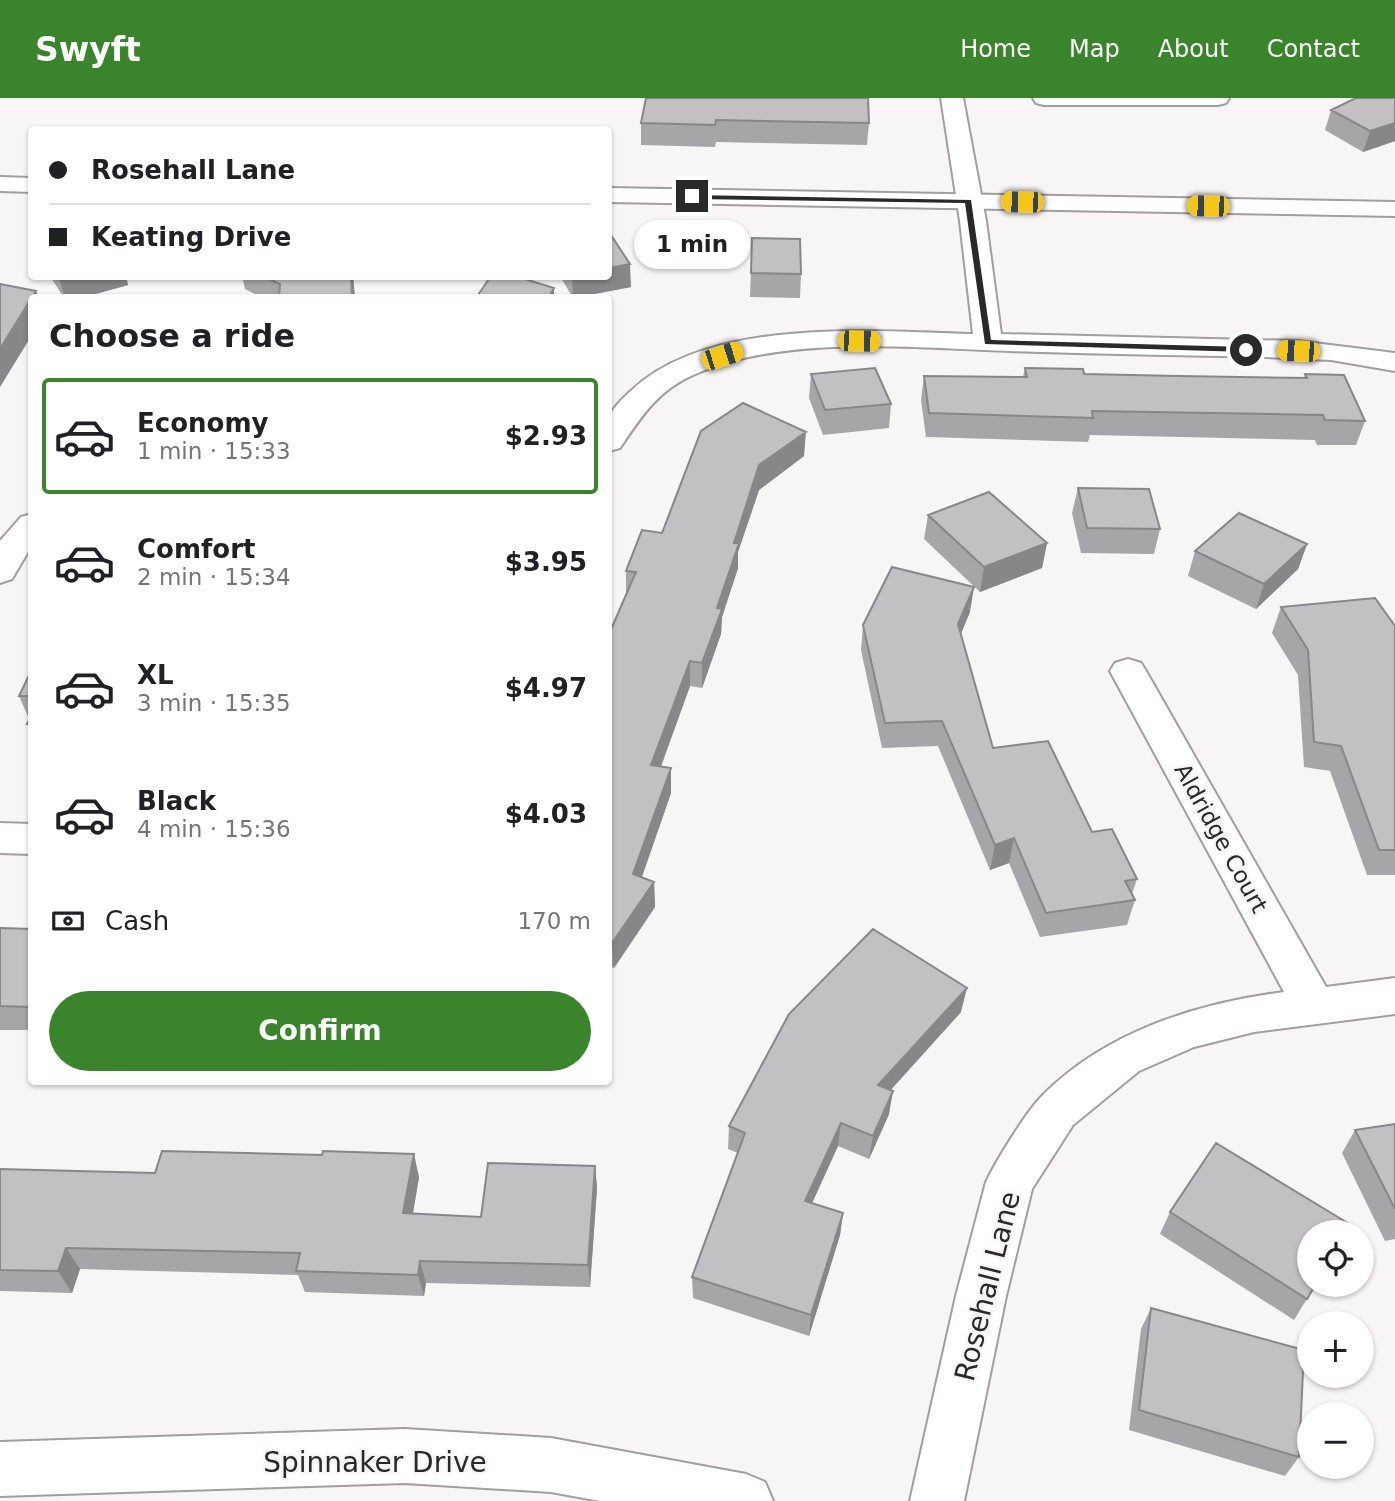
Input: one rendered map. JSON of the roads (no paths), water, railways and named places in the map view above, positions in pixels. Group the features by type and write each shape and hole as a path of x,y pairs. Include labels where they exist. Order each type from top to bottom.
{"street":[{"path":"952,98 988,342"},
{"path":"1044,98 1218,98"},
{"path":"0,184 28,185"},
{"path":"612,195 1395,209"},
{"path":"612,437 626,412 649,388 684,368 742,350 780,344 833,340 988,342 1324,352 1395,362"},
{"path":"0,572 14,545 28,529"},
{"name":"Aldridge Court","path":"1128,671 1314,1006"},
{"path":"0,838 28,839"},
{"name":"Rosehall Lane","path":"937,1501 981,1296 1010,1182 1057,1111 1122,1058 1186,1031 1242,1017 1395,996"},
{"name":"Spinnaker Drive","path":"0,1469 405,1456 551,1465 746,1501"}]}
